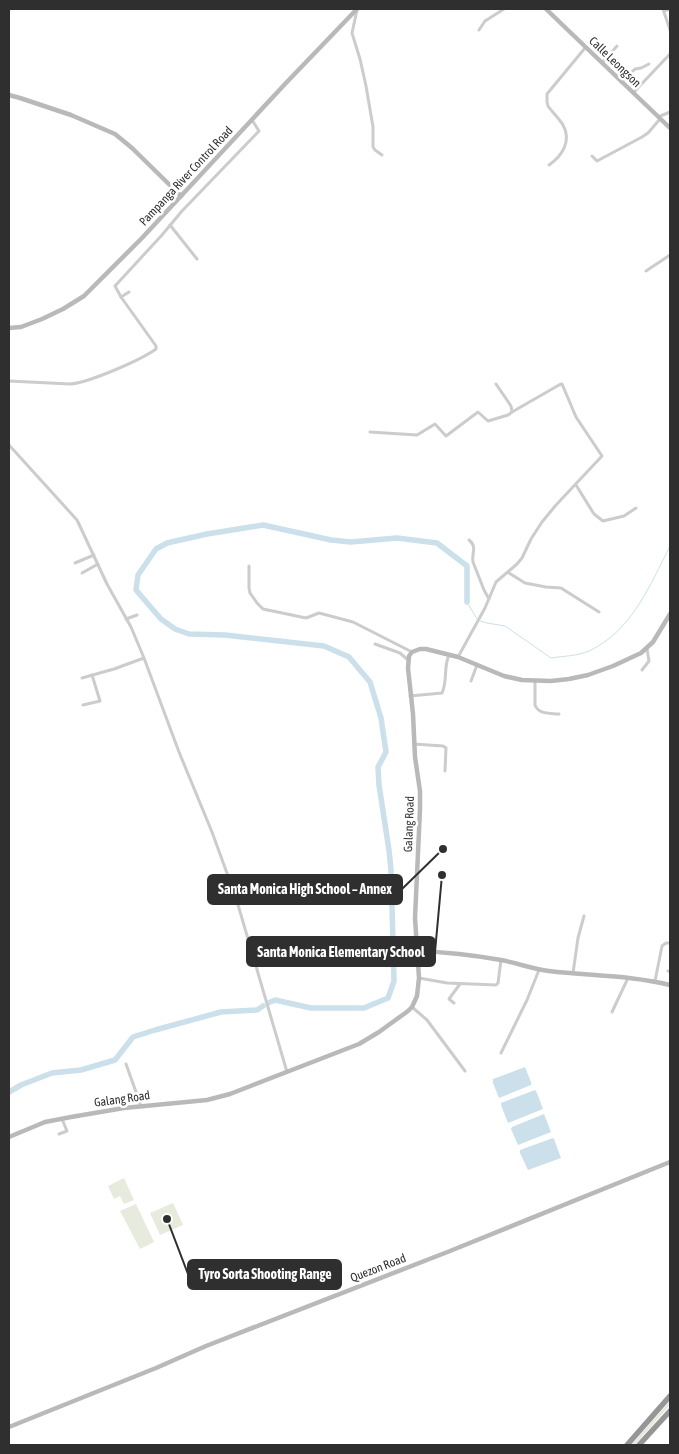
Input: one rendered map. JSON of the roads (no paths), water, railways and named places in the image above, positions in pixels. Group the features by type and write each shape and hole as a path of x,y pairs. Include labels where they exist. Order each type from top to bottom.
{"highway":[{"path":"627,1445 670,1396"},
{"path":"639,1445 670,1411"}],"street":[{"path":"357,9 352,33 366,86 373,127 373,147 382,155"},
{"name":"Pampanga River Control Road","path":"9,328 30,324 64,309 84,296 142,238 357,9"},
{"path":"479,30 485,22 504,9"},
{"name":"Calle Leongson","path":"546,9 670,128"},
{"path":"670,9 663,10 670,30"},
{"path":"601,63 617,46"},
{"path":"549,165 560,157 567,141 563,125 548,106 547,94 586,48"},
{"path":"633,93 670,54"},
{"path":"621,82 635,69 649,64"},
{"path":"9,95 71,115 115,134 139,154 181,196"},
{"path":"592,156 597,160 625,146 648,133 659,118 670,112"},
{"path":"9,381 75,384 139,359 156,349 156,346 115,286 184,208 259,131 252,120"},
{"path":"170,225 197,259"},
{"path":"646,271 670,255"},
{"path":"121,297 129,292"},
{"path":"496,384 511,406 512,412"},
{"path":"370,432 417,435 435,424 446,436 478,412 488,421 501,417 562,384 576,418 602,456 542,522 522,558 509,573 496,582 481,616 458,657"},
{"path":"9,445 77,520 144,658 178,752 212,832 236,898 288,1072"},
{"path":"576,485 594,514 604,521 624,516 636,508"},
{"path":"469,540 473,543 473,562 489,599"},
{"path":"75,563 94,555"},
{"path":"82,573 98,564"},
{"path":"249,566 250,593 263,609 306,618 319,613 353,622 412,652 426,649 458,657 504,676 522,680 570,679 588,675 625,661 647,649 670,617"},
{"path":"509,573 525,582 561,588 599,612"},
{"path":"126,619 137,615"},
{"path":"376,644 402,654 408,660"},
{"path":"642,670 649,661 647,649"},
{"name":"Galang Road","path":"9,1136 41,1124 62,1119 124,1108 207,1100 240,1090 359,1044 379,1032 412,1007 417,996 419,978 414,918 420,827 420,791 408,668 408,660 412,652"},
{"path":"410,696 442,693 446,678 445,666 449,655"},
{"path":"82,678 144,658"},
{"path":"471,681 477,665"},
{"path":"83,705 100,701 92,675"},
{"path":"535,681 534,705 536,708 545,713 559,714"},
{"path":"414,744 443,746 446,748 445,771"},
{"path":"573,974 578,938 584,916"},
{"path":"655,981 662,946 666,943 670,944"},
{"path":"417,951 461,954 501,960 539,970 629,977 670,985"},
{"path":"419,978 447,983 496,985 498,983 501,960"},
{"path":"501,1053 527,1000 539,970"},
{"path":"612,1012 629,977"},
{"path":"454,1004 449,999 460,983"},
{"path":"412,1007 427,1020 465,1071"},
{"path":"126,1064 142,1106"},
{"path":"59,1134 67,1131 62,1119"},
{"name":"Quezon Road","path":"9,1427 206,1346 450,1251 670,1162"}],"water":[{"path":"525,1067 531,1085 499,1098 493,1079"},
{"path":"535,1090 543,1109 508,1123 501,1103"},
{"path":"544,1114 551,1132 518,1145 511,1129 512,1127"},
{"path":"553,1138 561,1158 528,1170 520,1150"}],"waterway":[{"path":"268,1003 275,1000 311,1008 364,1008 388,998 394,981 391,870 378,767 386,752 381,718 370,682 349,657 324,646 225,635 189,634 175,629 161,619 136,590 138,575 156,549 167,543 263,525 331,540 351,542 397,538 437,543 467,566 467,602"},
{"path":"480,621 505,626 551,658 585,653 617,632 628,619 647,591 670,546"},
{"path":"467,602 477,619"},
{"path":"9,1092 21,1085 52,1073 81,1070 115,1060 133,1037 221,1012 257,1010 263,1006"}],"place":[{"name":"Santa Monica High School – Annex","path":"443,849"},
{"name":"Santa Monica Elementary School","path":"442,875"},
{"name":"Tyro Sorta Shooting Range","path":"167,1219"}]}
